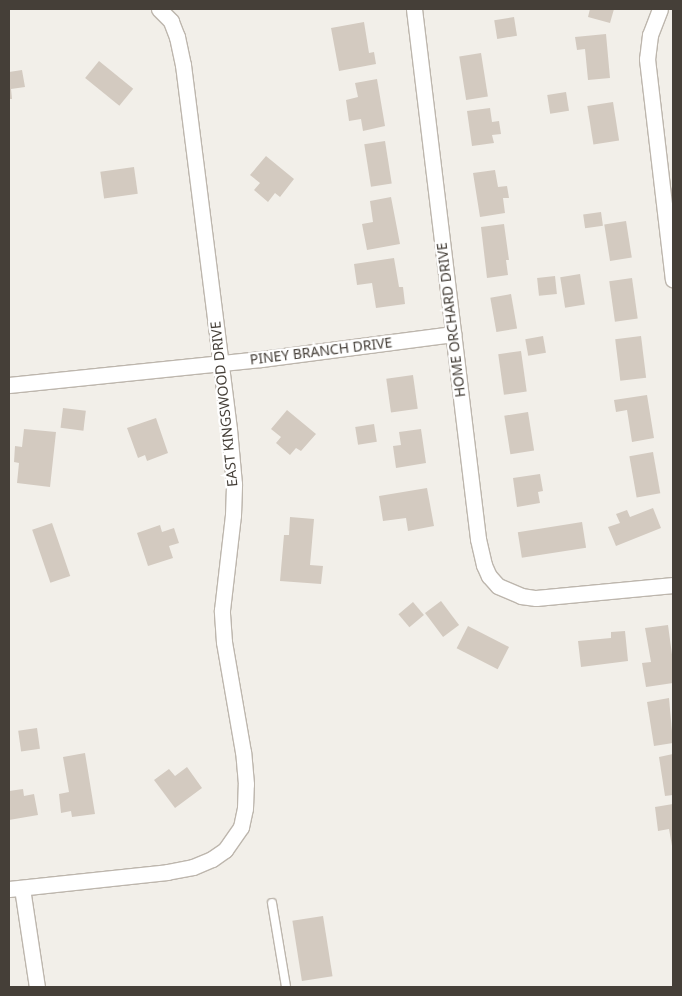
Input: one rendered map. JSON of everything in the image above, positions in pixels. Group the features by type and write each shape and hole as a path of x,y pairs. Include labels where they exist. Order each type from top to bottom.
{"street":[{"name":"EAST KINGSWOOD DRIVE","path":"15,888 168,872 193,867 212,859 225,850 234,840 241,827 245,808 246,784 243,752 224,642 222,610 233,515 234,484 221,363 179,46 171,21 159,9"},
{"name":"HOME ORCHARD DRIVE","path":"414,9 478,539 489,576 498,586 520,596 536,598 673,585"},
{"path":"660,9 650,35 647,59 667,175 673,279"},
{"name":"PINEY BRANCH DRIVE","path":"9,385 221,363 453,334"},
{"path":"15,888 37,987"}],"lane":[{"path":"272,903 286,987"}],"building":[{"path":"590,9 614,9 610,23 588,17"},
{"path":"514,17 517,36 497,39 494,20"},
{"path":"364,22 369,53 374,52 376,64 339,71 331,28"},
{"path":"606,34 610,78 588,80 585,49 577,50 575,37"},
{"path":"481,53 488,96 466,100 459,56"},
{"path":"99,61 133,89 119,106 85,78"},
{"path":"22,70 25,87 11,89 12,99 9,99 9,72"},
{"path":"377,79 385,126 363,131 361,119 349,121 346,100 358,97 355,83"},
{"path":"566,92 569,111 550,114 547,95"},
{"path":"613,102 619,141 593,145 587,106"},
{"path":"490,108 492,122 499,121 501,134 492,135 494,143 472,146 467,111"},
{"path":"385,141 392,183 371,187 364,144"},
{"path":"266,156 294,179 280,197 275,193 268,202 254,190 260,183 250,175"},
{"path":"134,167 138,194 104,198 100,172"},
{"path":"495,170 498,187 507,186 509,198 503,198 505,213 480,217 473,173"},
{"path":"391,197 400,244 367,250 362,224 373,222 370,201"},
{"path":"601,212 603,226 585,228 583,215"},
{"path":"626,221 632,258 610,261 604,224"},
{"path":"504,224 509,260 506,260 508,275 487,278 481,227"},
{"path":"394,258 399,287 403,287 405,304 376,308 372,283 357,285 354,264"},
{"path":"580,274 585,305 565,308 560,277"},
{"path":"555,276 557,294 539,296 537,278"},
{"path":"632,278 638,319 615,322 609,281"},
{"path":"511,294 517,328 496,332 490,298"},
{"path":"543,336 546,353 528,356 525,339"},
{"path":"641,336 646,378 620,381 615,339"},
{"path":"521,351 527,392 504,395 498,354"},
{"path":"413,375 418,409 391,412 386,379"},
{"path":"647,395 654,438 632,442 627,410 616,412 614,400"},
{"path":"63,408 86,411 83,431 61,428"},
{"path":"287,410 316,434 301,451 296,448 290,455 276,443 281,437 271,429"},
{"path":"528,412 534,451 510,454 504,416"},
{"path":"156,418 168,453 147,461 145,455 138,458 127,428"},
{"path":"374,424 377,442 358,445 355,427"},
{"path":"24,429 56,432 50,487 17,483 19,463 14,462 15,446 22,447"},
{"path":"421,429 426,463 396,468 393,446 401,445 399,432"},
{"path":"653,452 660,493 637,498 629,456"},
{"path":"540,474 543,491 538,492 540,503 517,507 513,478"},
{"path":"427,488 434,526 408,531 406,518 383,521 379,496"},
{"path":"653,508 661,528 616,546 608,527 620,523 616,514 627,510 630,517"},
{"path":"290,517 314,519 310,565 323,566 321,584 280,581 284,535 289,535"},
{"path":"582,522 586,548 522,558 518,532"},
{"path":"52,523 70,576 50,583 32,530"},
{"path":"160,525 162,532 174,528 179,543 169,546 173,558 148,566 137,533"},
{"path":"441,601 459,625 443,637 425,613"},
{"path":"413,602 424,615 409,627 398,614"},
{"path":"668,625 673,662 673,683 646,687 642,663 651,662 645,628"},
{"path":"468,626 509,647 498,669 457,648"},
{"path":"625,631 628,661 581,667 578,641 611,638 611,632"},
{"path":"669,698 673,743 654,746 647,702"},
{"path":"37,728 40,749 21,751 18,731"},
{"path":"85,753 95,814 72,817 71,811 61,813 59,794 69,792 63,757"},
{"path":"673,754 673,795 665,796 659,757"},
{"path":"187,767 202,788 175,808 154,780 169,769 175,776"},
{"path":"23,789 24,796 34,794 38,815 9,820 9,791"},
{"path":"673,804 672,846 669,829 658,831 655,807"},
{"path":"323,916 333,976 302,981 292,921"}]}
